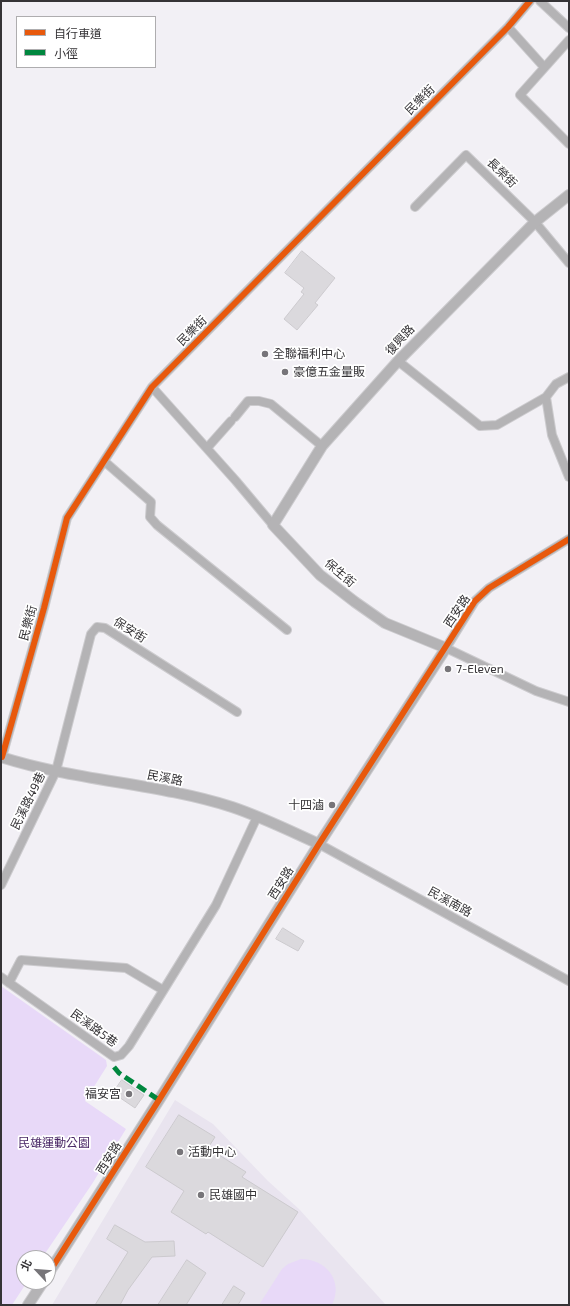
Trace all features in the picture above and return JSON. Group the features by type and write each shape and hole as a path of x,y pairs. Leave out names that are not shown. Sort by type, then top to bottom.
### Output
{"street":[{"name":"民樂街","path":"1,757 44,608 67,518 152,387 508,27 530,1"},
{"path":"540,1 569,28"},
{"path":"508,27 544,67"},
{"path":"569,40 520,95 569,144"},
{"name":"長榮街","path":"415,207 466,155 535,222 569,263"},
{"name":"復興路","path":"273,525 322,446 398,361 535,222 569,195"},
{"path":"398,361 480,426 497,425 546,397 556,384 569,377"},
{"name":"保生街","path":"152,387 273,525 320,575 355,602 385,623 446,648 536,691 569,702"},
{"path":"546,397 552,435 569,477"},
{"path":"207,448 248,401 259,401 270,404 322,446"},
{"path":"104,461 151,502 150,517 157,525 286,630"},
{"name":"西安路","path":"56,1261 319,844 475,601 489,588 569,539"},
{"name":"保安街","path":"56,771 90,634 97,627 105,628 237,712"},
{"name":"民溪路","path":"1,757 56,771 188,796 232,807 319,844"},
{"name":"民溪路49巷","path":"1,885 56,771"},
{"name":"民溪路5巷","path":"1,977 114,1057 121,1055 129,1046 216,905 257,817"},
{"name":"民溪南路","path":"319,844 569,980"},
{"path":"9,983 21,960 126,968 163,990"},
{"path":"28,1305 38,1290"}],"shaded area":[{"name":"民雄國中","path":"175,1100 213,1124 268,1181 299,1209 386,1305 52,1305"}],"green space":[{"name":"民雄運動公園","path":"1,986 106,1060 107,1066 85,1101 126,1129 92,1184 47,1250 16,1250 16,1290 22,1290 12,1305 1,1305"},
{"path":"301,1259 318,1263 325,1267 330,1273 336,1288 332,1305 259,1305 282,1269 288,1264"}],"building":[{"path":"302,251 335,278 315,303 318,305 297,330 284,319 304,294 301,292 304,288 285,273"},
{"path":"283,928 304,941 298,951 276,939"},
{"name":"福安宮","path":"122,1080 144,1095 135,1108 113,1093"},
{"path":"179,1115 215,1137 208,1148 246,1172 242,1177 298,1212 263,1267 208,1232 206,1234 171,1212 184,1191 146,1167"},
{"path":"115,1225 145,1242 174,1241 175,1256 152,1257 128,1290 120,1305 95,1305 128,1252 107,1239"},
{"path":"187,1260 206,1273 186,1305 158,1305"},
{"path":"234,1286 245,1293 238,1305 222,1305"}],"marked path":[{"path":"114,1067 119,1073 159,1100"}],"cycle path":[{"path":"2,757 44,608 67,518 152,387 508,27 530,1"},
{"path":"56,1261 319,844 475,601 489,588 569,539"}],"place":[{"name":"全聯福利中心","path":"265,354"},
{"name":"豪億五金量販","path":"285,372"},
{"name":"7-Eleven","path":"448,669"},
{"name":"十四滷","path":"332,805"},
{"name":"福安宮","path":"129,1094"},
{"name":"活動中心","path":"180,1152"},
{"name":"民雄國中","path":"201,1195"}]}
